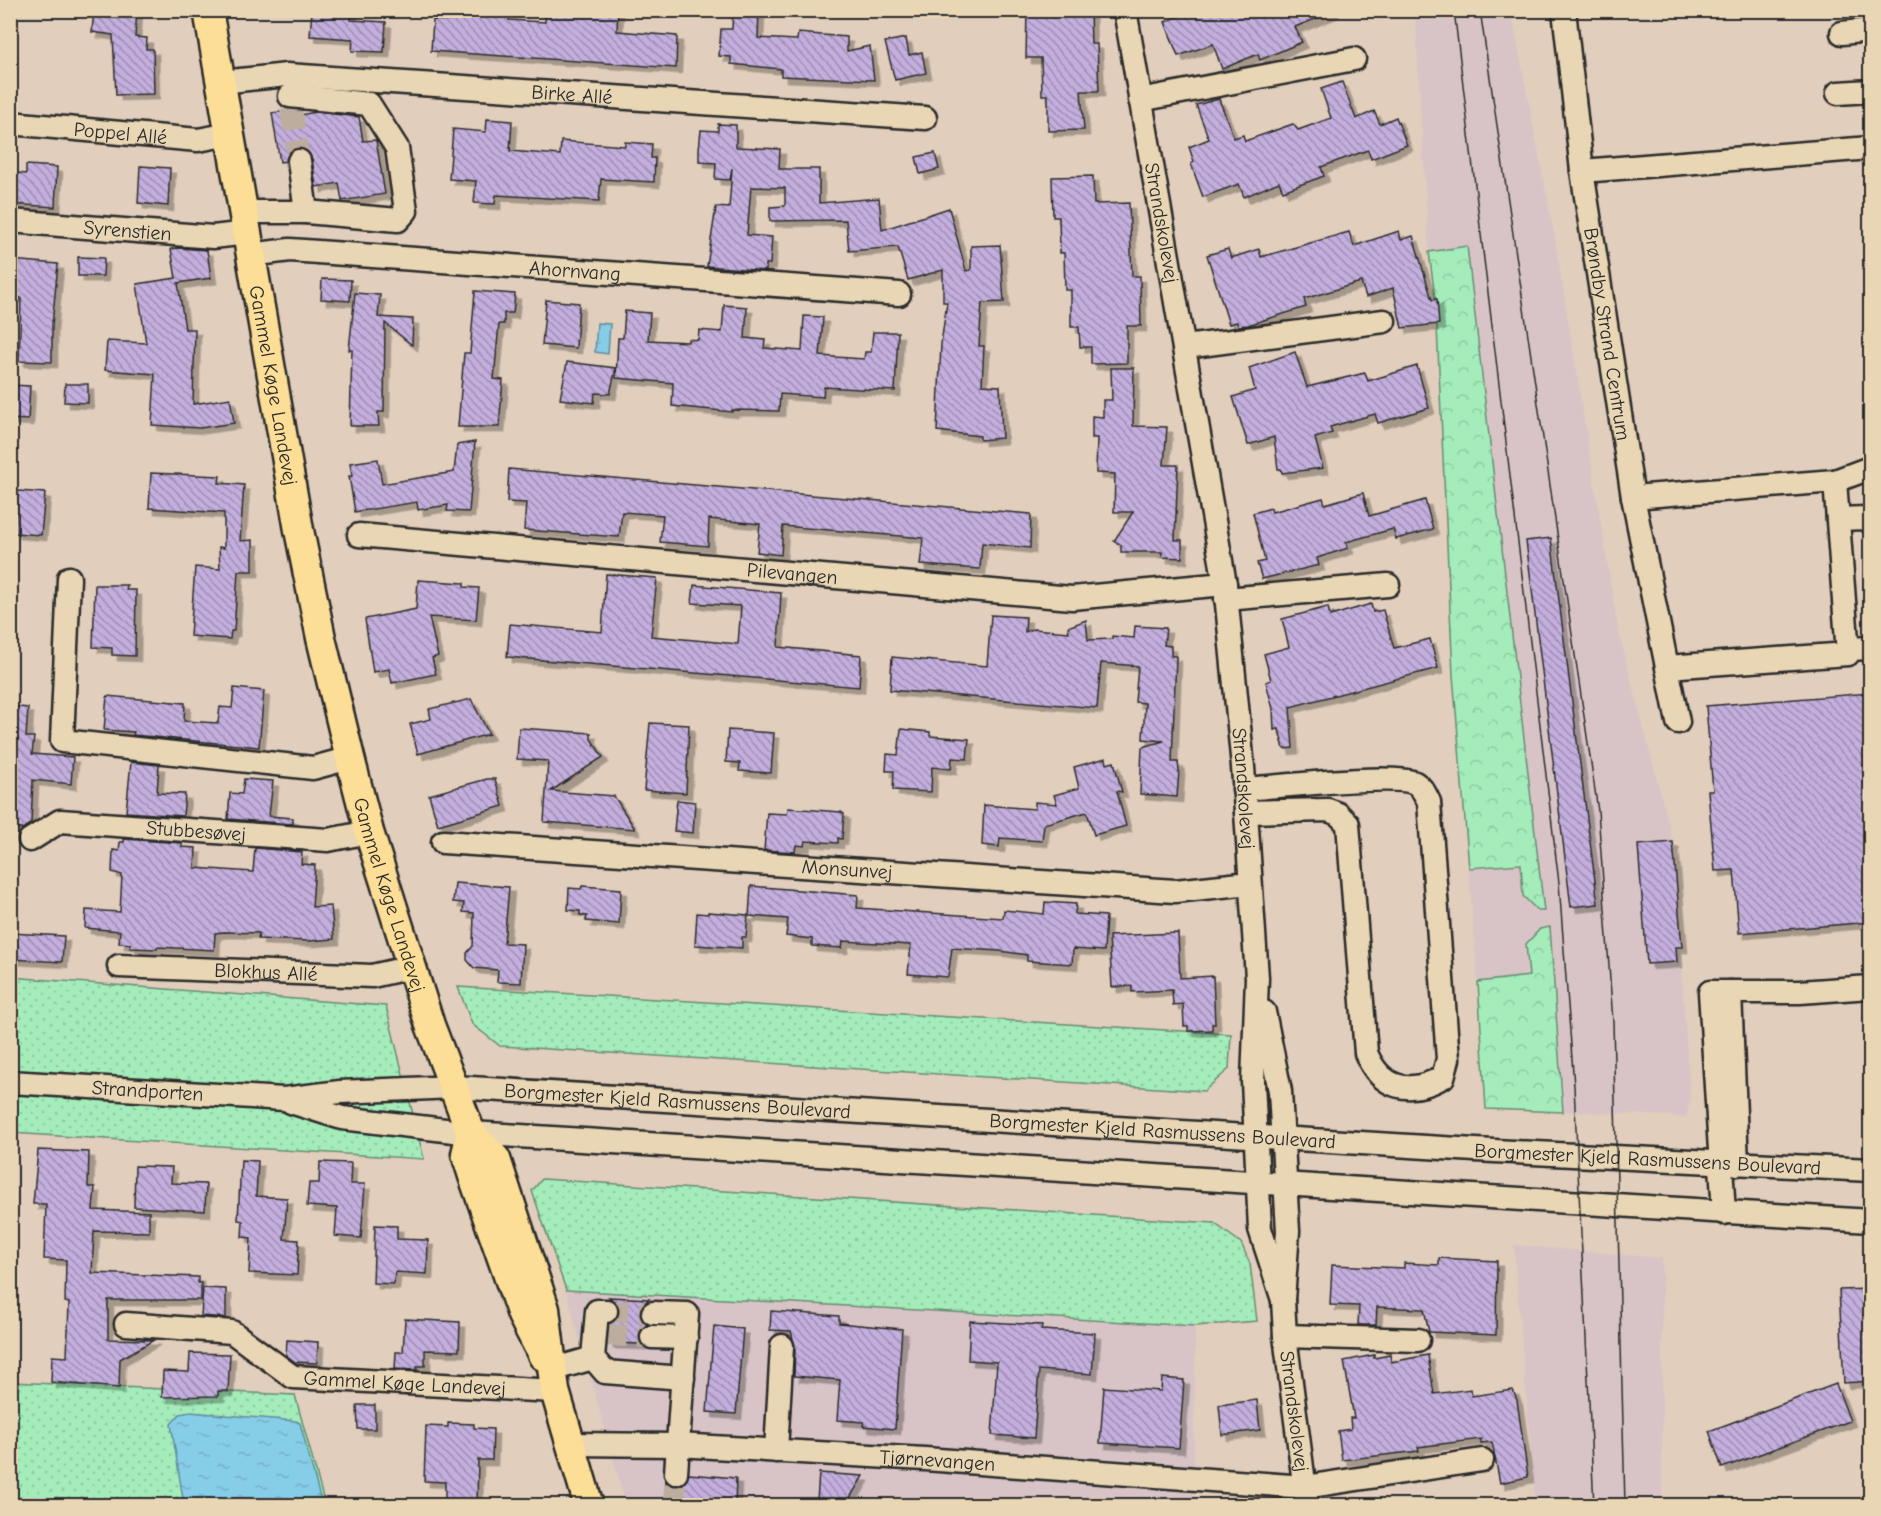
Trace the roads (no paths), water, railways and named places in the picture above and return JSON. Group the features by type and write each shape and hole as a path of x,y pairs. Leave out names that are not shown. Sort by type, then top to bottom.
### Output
{"main road":[{"name":"Gammel Køge Landevej","path":"208,10 301,541 321,638 350,758 369,832 412,967 471,1133 466,1154 473,1176 522,1316 553,1380 569,1444 589,1506"},
{"name":"Gammel Køge Landevej","path":"569,1444 580,1506"}],"street":[{"name":"Strandskolevej","path":"1125,10 1226,592 1246,812 1257,978 1253,1081 1260,1229 1283,1300"},
{"name":"Brøndby Strand Centrum","path":"1564,10 1582,171 1633,497 1678,722"},
{"path":"1842,33 1870,30"},
{"path":"1140,100 1354,59"},
{"name":"Birke Allé","path":"221,82 289,93 925,118"},
{"path":"1838,93 1870,91"},
{"path":"247,233 306,212 398,220 406,210 398,148 369,104 289,93"},
{"name":"Poppel Allé","path":"10,123 198,140 230,134"},
{"path":"1582,171 1870,148"},
{"path":"299,161 306,212"},
{"name":"Syrenstien","path":"10,221 213,237 247,233"},
{"name":"Ahornvang","path":"247,233 290,250 899,294"},
{"path":"1185,347 1384,321"},
{"path":"1633,497 1835,481 1870,468"},
{"path":"1667,667 1848,654 1835,481"},
{"path":"1838,519 1866,518 1870,522"},
{"name":"Pilevangen","path":"359,535 1072,598 1226,592"},
{"path":"69,578 62,741 313,768 350,758"},
{"path":"1226,592 1388,585"},
{"path":"1848,650 1870,648"},
{"path":"1244,789 1360,781 1386,780 1415,783 1423,790 1429,802 1448,1059 1443,1077 1427,1086 1402,1086 1384,1082 1372,1068 1366,1053 1348,824 1349,805 1360,781"},
{"path":"1246,812 1328,810 1338,814 1348,824"},
{"name":"Stubbesøvej","path":"30,840 60,821 328,840 369,832"},
{"name":"Monsunvej","path":"443,842 1175,891 1250,883"},
{"name":"Blokhus Allé","path":"119,966 372,976 412,967"},
{"name":"Strandskolevej","path":"1257,978 1280,1091 1288,1231 1283,1300 1285,1336 1306,1496 1482,1460"},
{"path":"1724,1214 1729,1164 1710,992 1800,992 1870,987"},
{"name":"Strandporten","path":"10,1082 284,1099 340,1092 454,1087"},
{"name":"Borgmester Kjeld Rasmussens Boulevard","path":"454,1087 1729,1164 1870,1170"},
{"name":"Strandporten","path":"284,1099 342,1118 471,1133"},
{"path":"471,1133 1724,1214 1870,1221"},
{"path":"553,1380 593,1358 600,1335 597,1311 606,1311"},
{"path":"653,1313 687,1314 676,1473"},
{"name":"Gammel Køge Landevej","path":"126,1324 232,1332 293,1377 553,1380"},
{"name":"Strandskolevej","path":"1285,1336 1418,1340"},
{"path":"652,1337 686,1338"},
{"path":"776,1451 782,1346"},
{"path":"593,1358 605,1372 683,1378"},
{"name":"Tjørnevangen","path":"569,1444 677,1445 925,1459 1306,1496"}],"water":[{"path":"597,323 610,324 608,354 595,352"},
{"path":"190,1412 300,1423 322,1505 184,1505 171,1424 180,1414"}],"tunnel":[{"path":"291,108 299,161"},
{"path":"606,1311 653,1313"},
{"path":"605,1335 652,1337"},
{"path":"674,1506 676,1473"}],"tram line":[{"path":"1454,10 1559,883 1574,1086 1594,1506"},
{"path":"1480,10 1598,811 1613,1022 1625,1506"}]}
